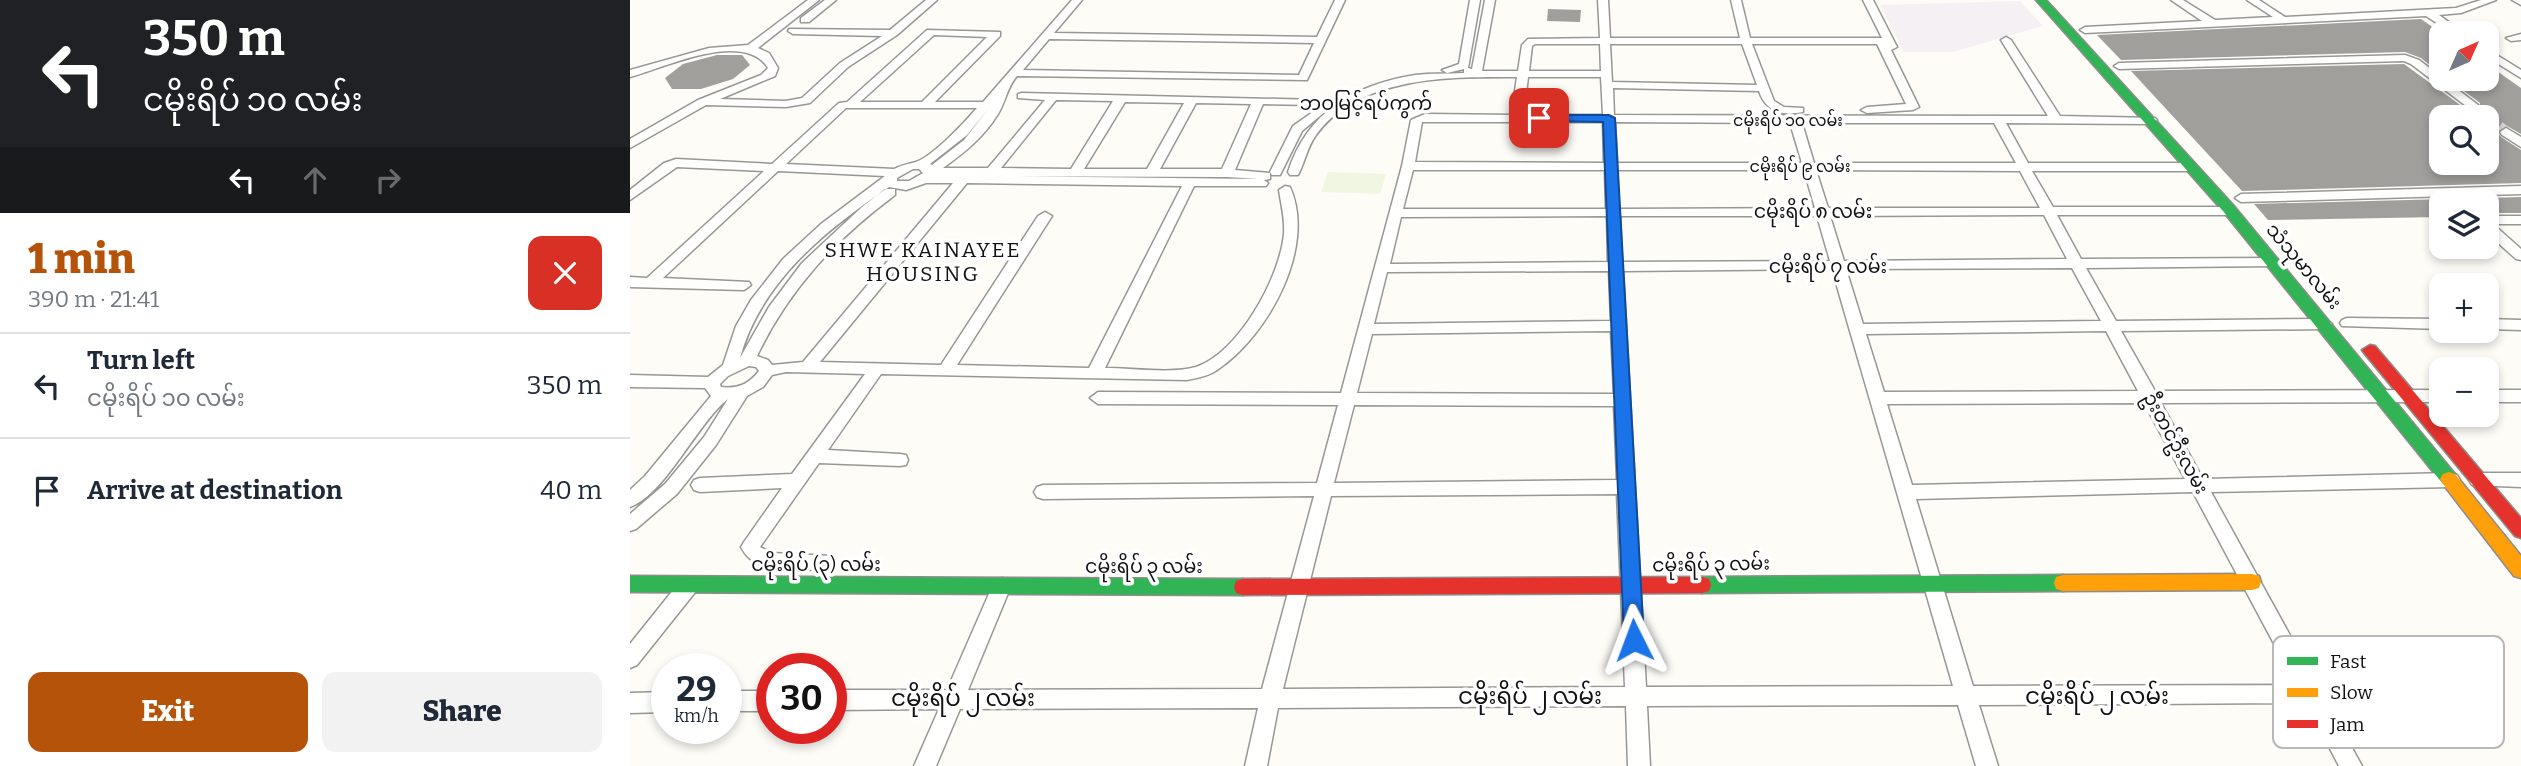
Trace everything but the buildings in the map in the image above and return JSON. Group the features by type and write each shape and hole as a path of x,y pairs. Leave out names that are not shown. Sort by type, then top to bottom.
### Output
{"main road":[{"name":"သံသုမာလမ်း","path":"2042,0 2192,167 2241,208"},
{"name":"သံသုမာလမ်း","path":"2060,0 2241,208 2274,262 2521,570"},
{"name":"သံသုမာလမ်း","path":"2343,318 2521,531"},
{"name":"ငမိုးရိပ် ၃ လမ်း","path":"1002,586 2252,582"},
{"name":"ငမိုးရိပ် (၃) လမ်း","path":"630,584 1002,586"}],"street":[{"path":"751,48 814,0"},
{"path":"831,0 793,31 893,33"},
{"path":"702,102 806,102 844,65 893,33 932,0"},
{"path":"630,196 671,164 777,168 912,184 963,132 1077,0"},
{"path":"1015,73 1298,78 1306,73 1340,0"},
{"path":"1462,68 1475,0"},
{"path":"1476,74 1490,0"},
{"path":"1603,0 1639,766"},
{"path":"1735,0 1746,41 1769,103 1782,110 1912,108 1868,0"},
{"path":"2176,0 2212,23"},
{"path":"2252,0 2281,18"},
{"path":"2085,30 2457,11 2491,0"},
{"path":"2429,13 2441,21"},
{"path":"651,282 931,32 996,34 925,105"},
{"path":"1047,36 1321,40"},
{"path":"2006,40 2057,121"},
{"path":"1518,112 1528,42 1885,41"},
{"path":"1885,41 1931,121"},
{"path":"630,144 702,102 771,74 773,68 769,55 751,48 703,52 634,71"},
{"path":"2119,66 2404,58 2415,62 2471,105"},
{"path":"2499,59 2518,71"},
{"path":"1294,172 1299,180 1294,186 1272,191 1268,177 1297,130 1337,99 1391,76 1416,71 1462,68 1476,74"},
{"path":"1294,172 1305,141 1320,123 1337,109 1382,88 1412,79 1522,74 1763,88"},
{"path":"925,172 979,133 998,108 1004,85"},
{"path":"1022,96 1315,102"},
{"path":"993,170 1053,97"},
{"path":"1076,171 1121,98"},
{"path":"1152,172 1192,99"},
{"path":"1227,173 1259,100"},
{"path":"847,105 985,105"},
{"name":"ငမိုးရိပ် ၁၀ လမ်း","path":"1408,166 1416,121 1425,118 2151,120"},
{"path":"1795,120 1987,766"},
{"name":"ဦးတင်ဦးလမ်း","path":"1999,121 2281,636"},
{"path":"2506,132 2521,143"},
{"path":"1256,766 1298,587 1408,166"},
{"name":"ငမိုးရိပ် ၉ လမ်း","path":"1408,166 2192,167"},
{"path":"925,172 993,170 1227,173 1268,177"},
{"path":"925,172 962,181 1189,184 1294,172"},
{"path":"747,361 758,336 793,282 819,250 894,180"},
{"path":"630,500 651,481 717,389 730,367 742,328 766,286 835,216 894,180"},
{"path":"807,367 962,181"},
{"path":"1095,372 1189,184"},
{"path":"630,524 671,489 709,442 741,392 758,382 767,371 807,367 1187,375 1210,368 1232,350 1266,308 1284,268 1291,233 1285,190"},
{"name":"ငမိုးရိပ် ၈ လမ်း","path":"1396,213 2241,208 2521,190"},
{"path":"946,370 1045,216"},
{"path":"2499,220 2521,220"},
{"path":"2499,237 2521,256"},
{"name":"ငမိုးရိပ် ၇ လမ်း","path":"1381,268 2274,262"},
{"path":"630,282 744,285"},
{"path":"2343,318 2429,323"},
{"path":"1856,329 2325,324"},
{"path":"2499,324 2521,325"},
{"path":"1365,329 1619,326"},
{"path":"730,367 747,361 762,363 767,371"},
{"path":"825,561 762,561 753,555 750,547 794,481 877,369"},
{"path":"630,381 741,392"},
{"path":"1877,398 2429,396"},
{"path":"2499,396 2521,396"},
{"path":"1098,398 1622,400"},
{"path":"813,456 900,460"},
{"path":"1905,492 2451,480"},
{"path":"2478,480 2521,480"},
{"path":"700,485 794,481"},
{"path":"1043,492 1626,487"},
{"path":"630,659 689,585"},
{"path":"925,766 1002,586"},
{"name":"ငမိုးရိပ် ၂ လမ်း","path":"847,700 2273,694"},
{"path":"630,703 651,702"},
{"name":"ဦးတင်ဦးလမ်း","path":"2342,748 2351,766"}],"shaded area":[{"path":"2020,1 2043,26 1953,52 1904,52 1880,5"}],"green space":[{"path":"1328,172 1386,174 1380,194 1321,192"}],"tunnel":[{"path":"2499,127 2506,132"}],"traffic: fast":[{"path":"2041,0 2228,208 2449,479"},
{"path":"1702,585 2063,583"},
{"path":"630,584 1243,587"}],"traffic: slow":[{"path":"2449,479 2521,570"},
{"path":"2063,583 2252,582"}],"traffic: jam":[{"path":"2370,350 2521,531"},
{"path":"1243,587 1702,585"}],"district":[{"name":"ဘဝမြင့်ရပ်ကွက်","path":"1366,103"},
{"name":"SHWE KAINAYEE HOUSING","path":"923,262"}],"route":[{"path":"1539,118 1609,118 1634,640"}]}
